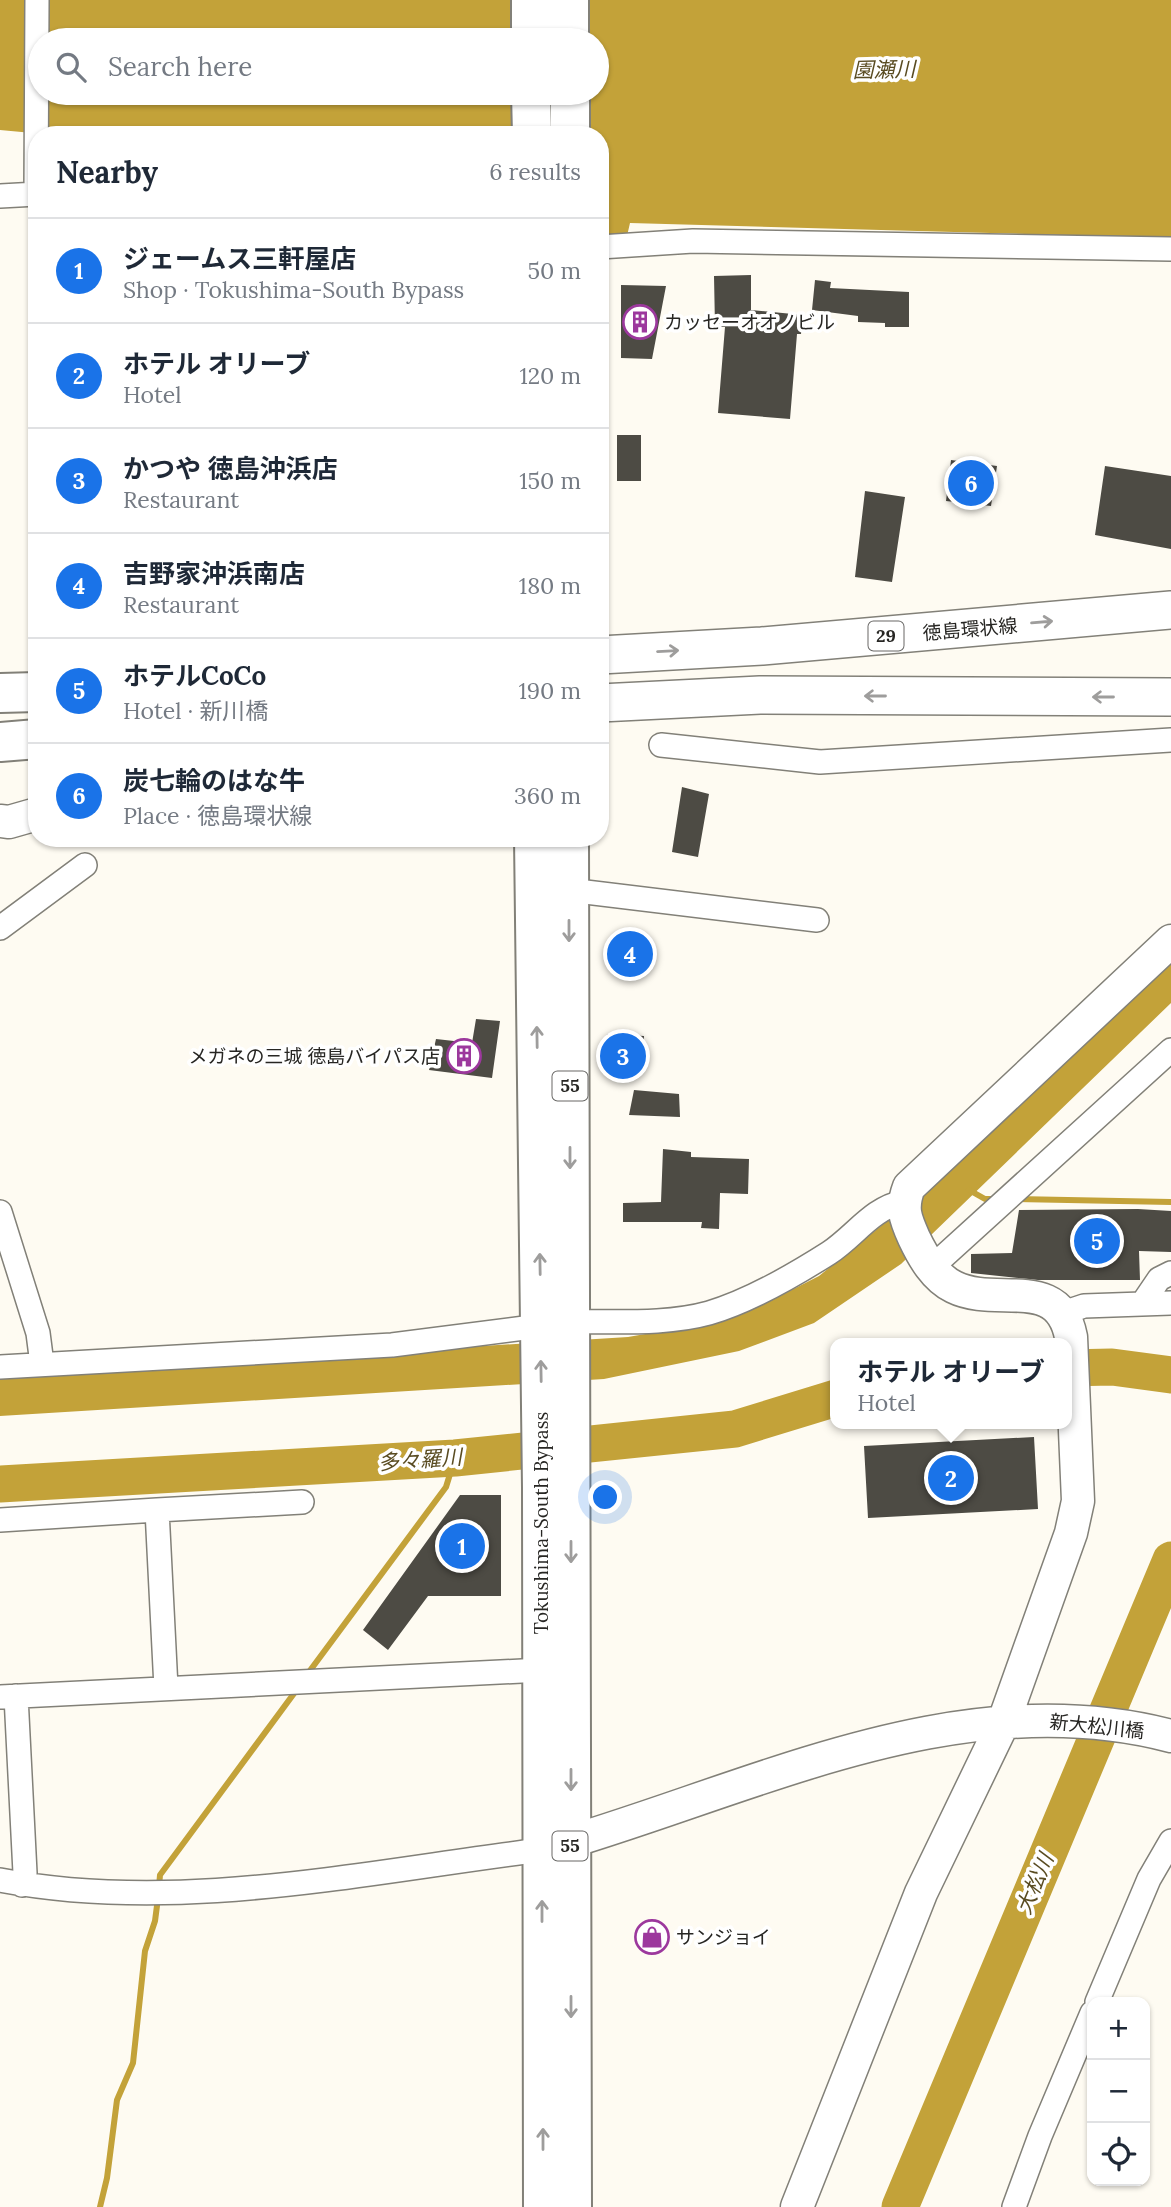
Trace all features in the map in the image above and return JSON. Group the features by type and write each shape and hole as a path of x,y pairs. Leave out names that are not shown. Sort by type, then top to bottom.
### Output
{"highway":[{"path":"531,0 531,28"},
{"path":"569,0 569,28"},
{"path":"531,105 531,126"},
{"path":"570,105 570,126"},
{"path":"0,693 28,692"},
{"path":"0,741 28,739"},
{"name":"Tokushima-South Bypass","path":"534,847 555,1329 556,1486 556,1846 543,2207"},
{"name":"Tokushima-South Bypass","path":"555,1329 569,847"},
{"name":"Tokushima-South Bypass","path":"556,1486 541,1670 556,1846 572,2207"}],"main road":[{"name":"徳島環状線","path":"609,654 762,646 1171,610"},
{"path":"609,703 760,695 1171,697"}],"street":[{"path":"37,0 37,28"},
{"path":"36,105 36,126"},
{"path":"0,196 28,194"},
{"path":"609,246 693,241 1171,248"},
{"path":"661,745 820,762 1171,740"},
{"path":"0,821 9,822 28,817"},
{"path":"0,928 85,865"},
{"path":"569,890 817,920"},
{"path":"1068,1338 1067,1325 1053,1303 1034,1296 985,1296 956,1289 927,1262 903,1208 909,1187 1171,942"},
{"path":"927,1262 1171,1050"},
{"path":"0,1367 392,1345 709,1313 772,1285 830,1252 878,1211 903,1208"},
{"path":"0,1212 38,1333 42,1364"},
{"path":"1142,1304 1159,1279 1171,1273"},
{"path":"1067,1325 1084,1306 1171,1303"},
{"path":"797,2207 921,1893 1013,1720 1071,1533 1078,1501 1072,1370"},
{"path":"0,1520 302,1502"},
{"path":"157,1510 166,1688"},
{"path":"11,1882 25,1873 8,1696 541,1670"},
{"name":"新大松川橋","path":"556,1846 838,1753 1013,1720 1084,1721 1171,1736"},
{"path":"1099,1997 1149,1879 1171,1841"},
{"path":"11,1882 53,1891 171,1892 239,1888 556,1846"},
{"path":"1014,2207 1040,2136 1087,2024"}],"water":[{"name":"園瀬川","path":"0,0 1171,0 1171,238 630,223 627,236 609,235 609,126 28,126 28,133 0,130"},
{"path":"1171,962 1171,1003 901,1264 814,1323 739,1351 604,1379 0,1416 0,1376 628,1337 703,1324 772,1300 819,1276 933,1184"}],"building":[{"path":"751,275 751,310 803,315 801,334 797,334 790,419 718,413 725,327 715,327 714,276"},
{"path":"815,280 831,282 830,288 909,292 909,327 885,327 885,323 858,322 858,316 812,310"},
{"name":"カッセーオオノビル","path":"621,285 666,286 652,359 621,358"},
{"path":"617,435 641,435 641,481 617,481"},
{"path":"951,460 997,466 991,506 946,501"},
{"path":"1105,466 1171,476 1171,549 1095,535"},
{"path":"865,491 905,497 892,582 855,577"},
{"path":"682,787 709,794 698,857 672,852"},
{"path":"609,938 654,943 651,971 606,965"},
{"name":"メガネの三城 徳島バイパス店","path":"476,1019 500,1021 492,1078 429,1070 436,1039 472,1043"},
{"path":"607,1034 644,1036 642,1063 605,1061"},
{"path":"634,1090 679,1094 680,1117 629,1115"},
{"path":"663,1149 691,1152 691,1157 749,1159 748,1194 720,1193 719,1229 701,1228 702,1222 623,1222 623,1203 661,1202"},
{"path":"1019,1210 1171,1211 1171,1252 1139,1251 1140,1280 1038,1280 971,1273 971,1254 1012,1253"},
{"path":"1034,1437 1038,1509 868,1518 864,1446"},
{"path":"460,1495 501,1495 501,1596 428,1596 388,1650 363,1630"}],"waterway":[{"path":"969,1190 985,1199 998,1199"},
{"path":"1016,1199 1171,1202"},
{"name":"多々羅川","path":"1072,1368 1112,1367 1171,1375"},
{"name":"多々羅川","path":"0,1484 455,1458 735,1429 830,1400"},
{"path":"306,1676 446,1487 455,1458"},
{"name":"大松川","path":"900,2207 1171,1560"},
{"path":"159,1887 160,1875 298,1688"},
{"path":"100,2207 107,2178 117,2100 133,2063 145,1951 155,1921 158,1898"}],"place":[{"name":"カッセーオオノビル","path":"640,322"},
{"name":"炭七輪のはな牛","path":"971,483"},
{"name":"吉野家沖浜南店","path":"630,954"},
{"name":"メガネの三城 徳島バイパス店","path":"464,1056"},
{"name":"かつや 徳島沖浜店","path":"623,1056"},
{"name":"ホテルCoCo","path":"1097,1241"},
{"name":"ホテル オリーブ","path":"951,1478"},
{"name":"ジェームス三軒屋店","path":"462,1546"},
{"name":"サンジョイ","path":"652,1937"}]}
